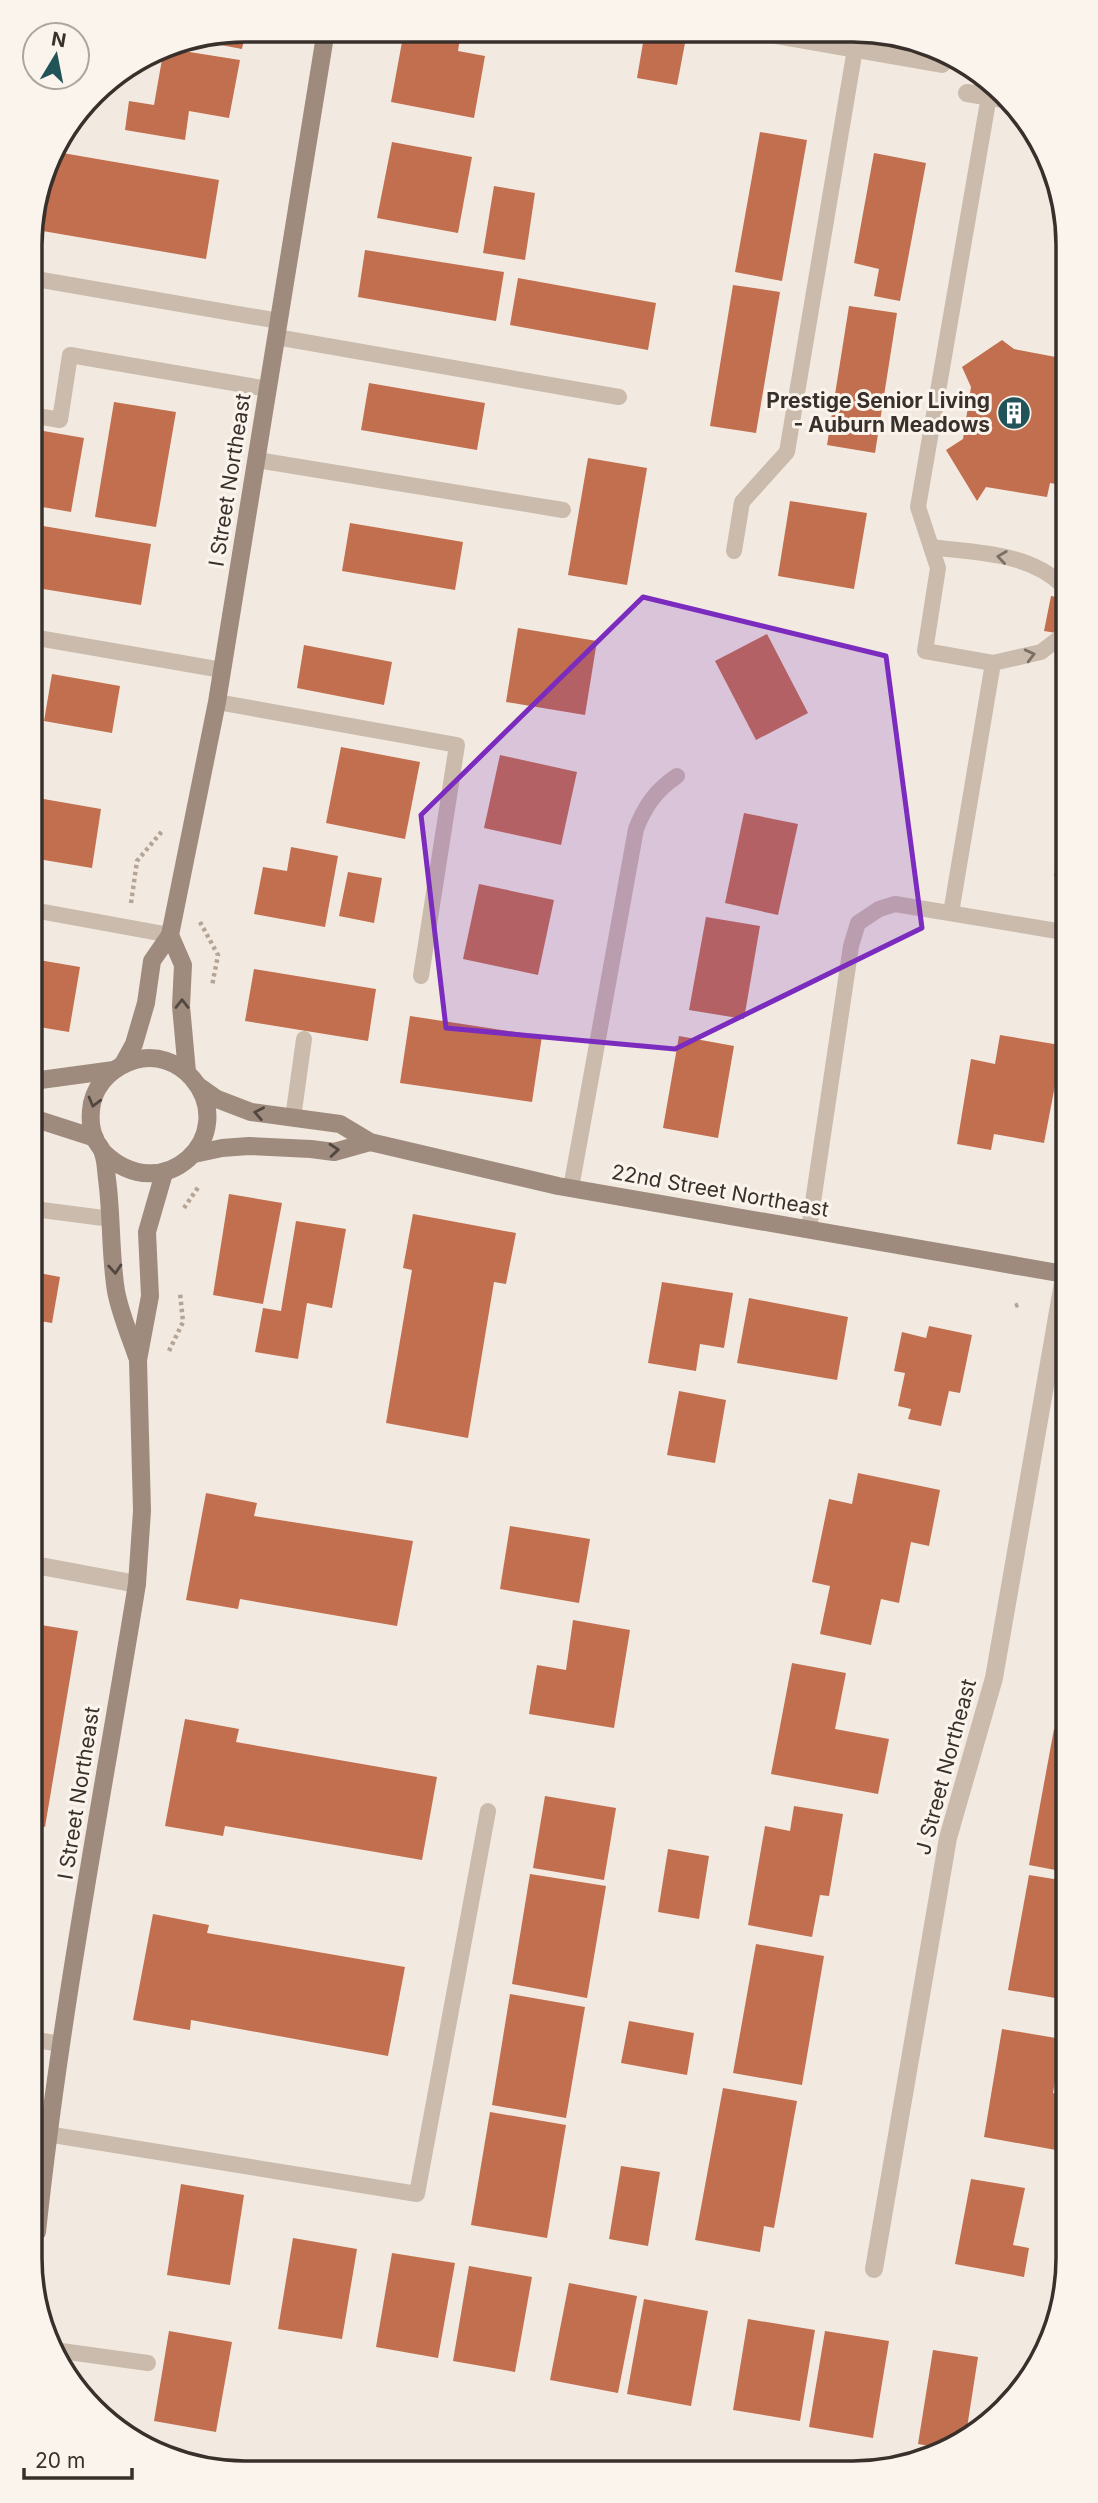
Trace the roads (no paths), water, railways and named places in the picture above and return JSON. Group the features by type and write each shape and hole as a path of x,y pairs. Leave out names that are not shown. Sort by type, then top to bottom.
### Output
{"street":[{"name":"I Street Northeast","path":"138,1360 116,1291 111,1219 99,1145 90,1119 92,1101 100,1083 118,1067 134,1044 146,1003 152,961 170,935 217,702 324,42"},
{"path":"815,42 942,64"},
{"path":"967,93 989,96"},
{"path":"170,935 183,965 181,1006 187,1072"},
{"path":"42,1080 118,1067 139,1059 156,1058 173,1063 187,1072 200,1087 206,1103 207,1122 203,1139 194,1154 180,1166 164,1173 147,1175 130,1172 115,1164 99,1145 42,1122"},
{"name":"22nd Street Northeast","path":"200,1087 217,1099 251,1112 340,1124 370,1142 571,1188 1056,1274"},
{"name":"22nd Street Northeast","path":"194,1154 249,1146 334,1152 370,1142"},
{"name":"I Street Northeast","path":"42,2182 61,2044 137,1584 142,1511 138,1360 150,1296 147,1232 164,1173"},
{"name":"J Street Northeast","path":"874,2269 948,1838 994,1678 1056,1321"},
{"path":"42,1566 137,1584"}],"lane":[{"path":"734,551 743,502 787,452 855,49"},
{"path":"989,96 918,507 938,568 925,651 993,663 1041,653 1056,641"},
{"path":"42,280 619,397"},
{"path":"42,417 60,421 70,355 268,389"},
{"path":"257,460 563,510"},
{"path":"931,547 1017,559 1044,570 1056,580"},
{"path":"42,639 222,670"},
{"path":"951,912 993,663"},
{"path":"217,702 457,745 421,976"},
{"path":"571,1188 636,829 645,807 662,786 677,776"},
{"path":"809,1230 851,946 858,923 879,909 895,904 1056,931"},
{"path":"42,912 170,935"},
{"path":"293,1118 304,1040"},
{"path":"42,1210 111,1219"},
{"path":"47,2133 417,2194 488,1811"},
{"path":"42,2041 61,2044"},
{"path":"65,2351 148,2363"}],"place":[{"name":"Prestige Senior Living - Auburn Meadows","path":"1014,413"}]}
